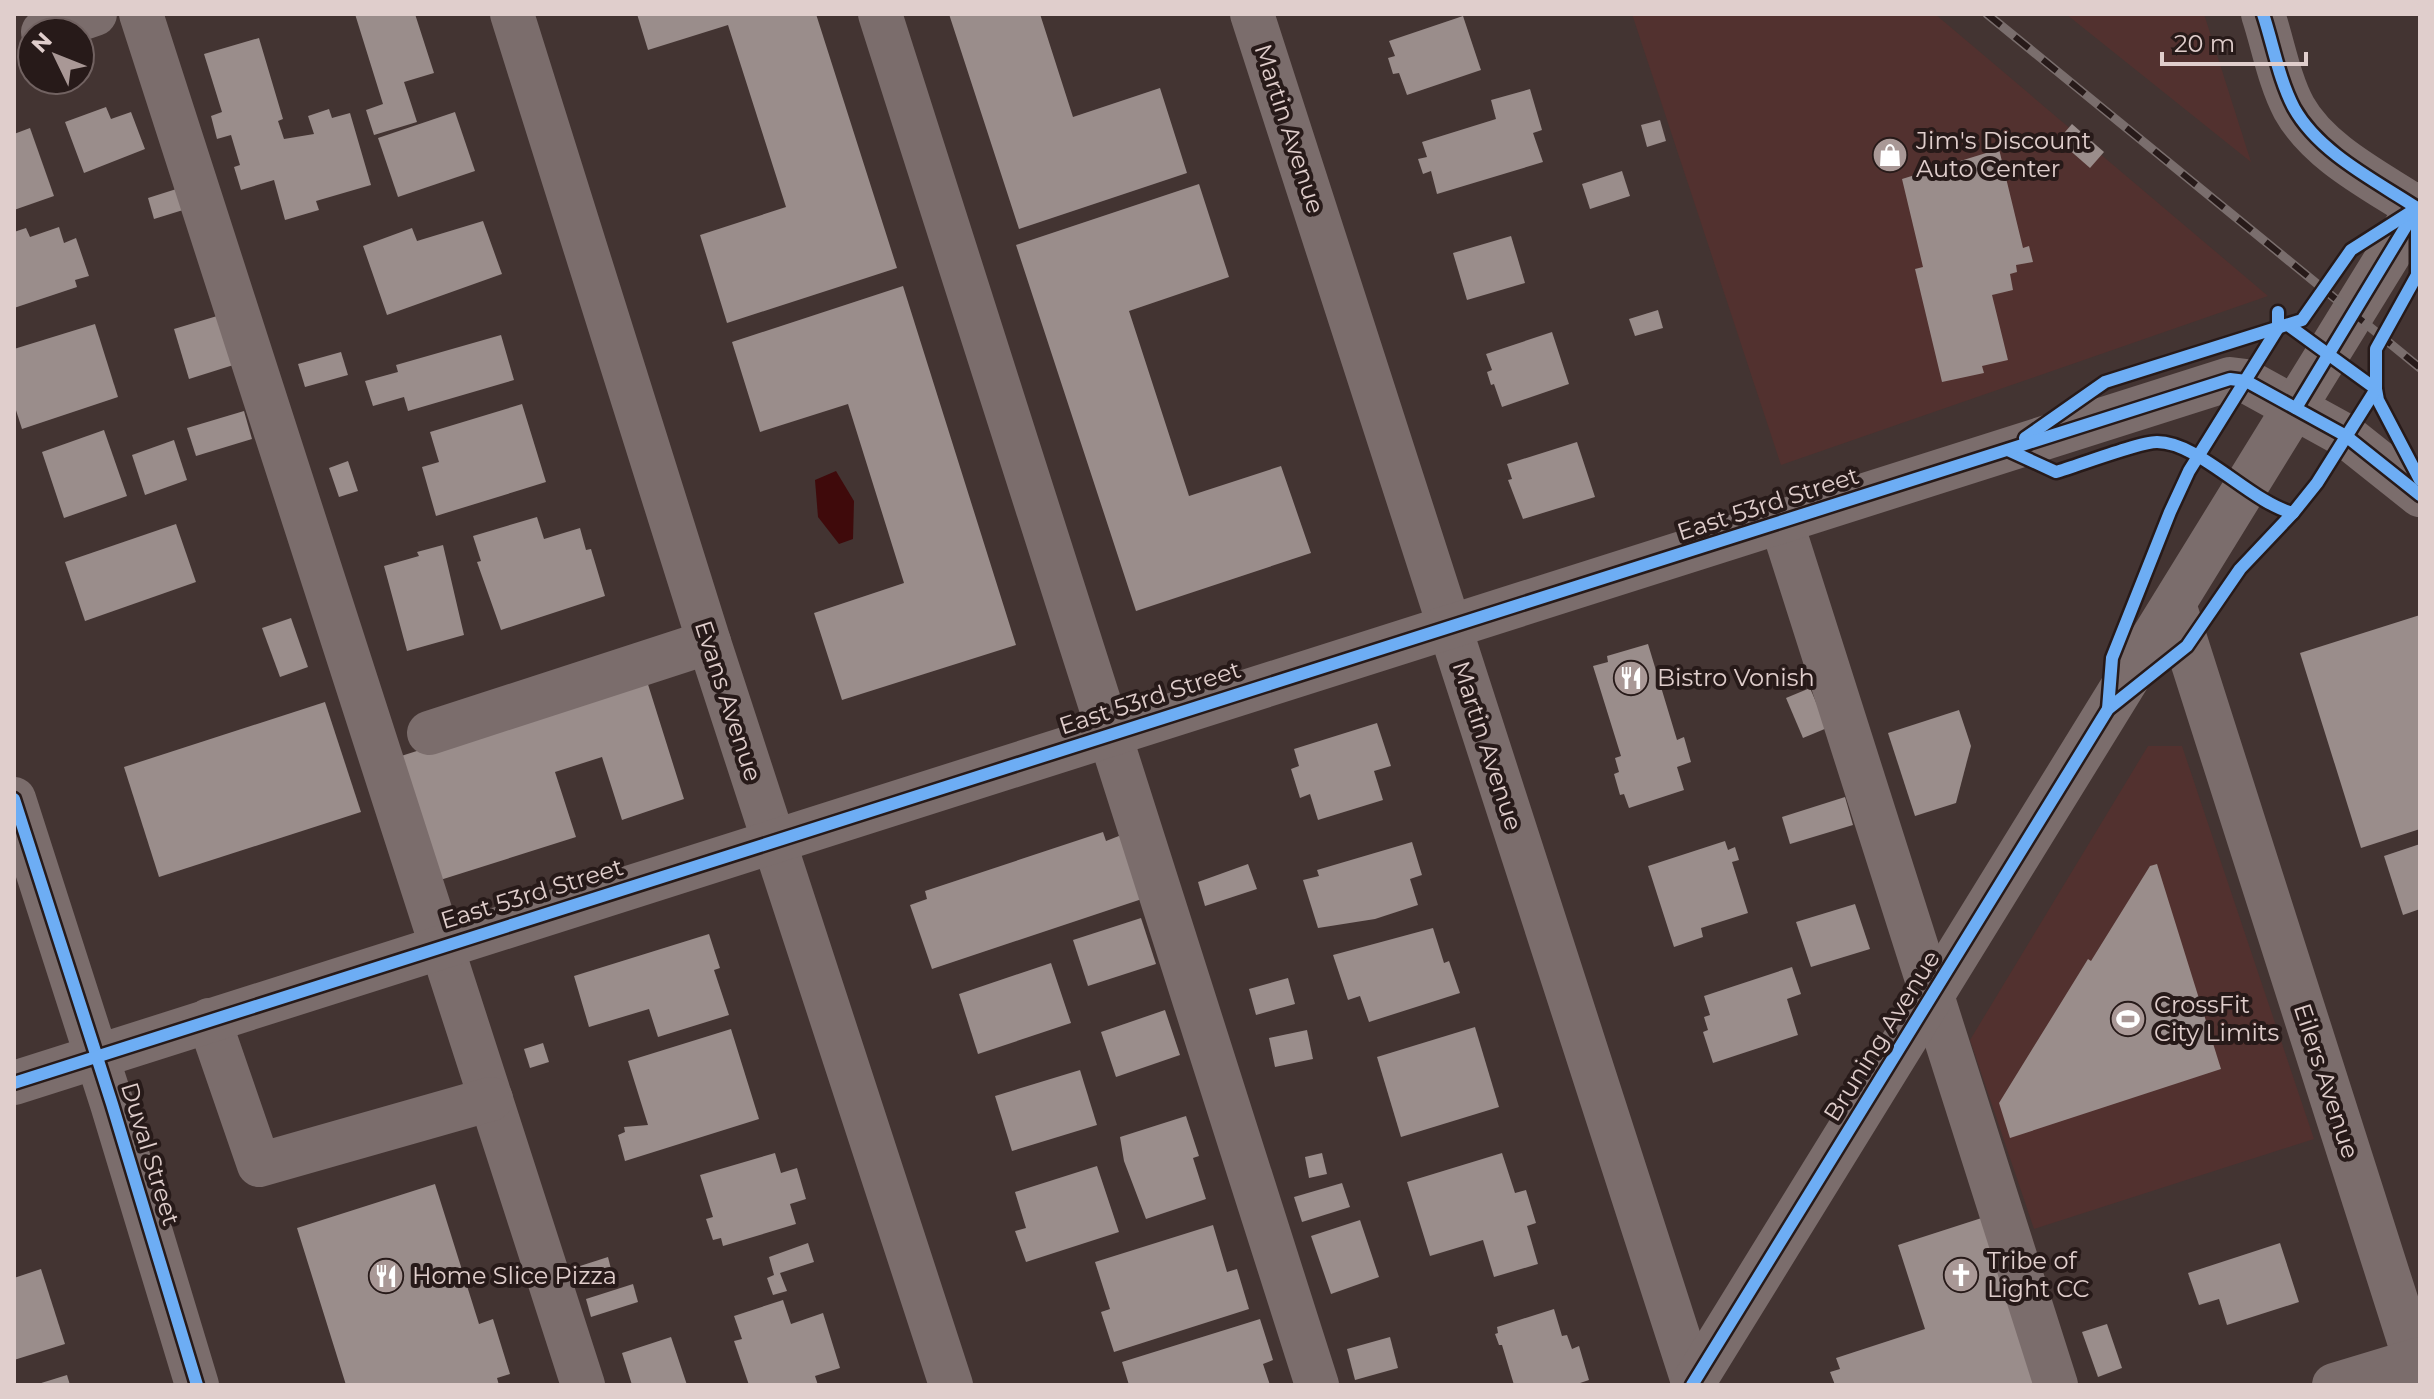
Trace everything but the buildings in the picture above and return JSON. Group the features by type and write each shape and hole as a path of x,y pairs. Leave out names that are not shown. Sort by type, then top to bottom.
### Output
{"street":[{"path":"141,14 583,1385"},
{"name":"Evans Avenue","path":"512,14 709,642 951,1385"},
{"path":"880,14 1317,1385"},
{"name":"Martin Avenue","path":"1252,14 1693,1384"},
{"path":"2263,14 2293,106 2310,130 2355,168 2419,206"},
{"name":"Bruning Avenue","path":"1693,1384 2419,206"},
{"name":"East 53rd Street","path":"14,1083 1448,626 1782,524 2230,379 2246,381 2346,436 2420,495"},
{"path":"1782,524 2056,1385"},
{"name":"Eilers Avenue","path":"2174,604 2418,1365"},
{"path":"429,733 709,642"},
{"name":"Duval Street","path":"14,799 97,1056 197,1385"},
{"path":"209,1020 259,1165 491,1099"},
{"path":"2334,1385 2418,1365"}],"shaded area":[{"name":"Jim's Discount Auto Center","path":"1632,14 1935,14 2268,296 1781,465"},
{"path":"2066,14 2204,14 2251,162"},
{"path":"836,471 854,501 853,539 839,544 818,517 815,480"},
{"path":"2148,746 2182,746 2314,1139 2034,1229 1970,1040"}],"railway":[{"path":"1987,14 2420,368"}],"cycle path":[{"path":"2263,14 2284,86 2305,124 2350,165 2417,208"},
{"path":"2025,438 2105,382 2302,320 2351,250 2417,208"},
{"path":"2008,450 2056,472 2148,443 2173,445 2207,462 2277,507 2293,513 2317,483 2376,389 2376,349 2417,275 2417,208"},
{"path":"2296,408 2414,213"},
{"path":"2108,709 2112,658 2170,512 2189,471 2278,328 2278,312"},
{"path":"2288,325 2376,389 2378,400 2420,480"},
{"path":"14,1083 2230,379 2246,381 2346,436 2420,495"},
{"path":"1692,1385 2108,709 2187,646 2240,569 2293,513"},
{"path":"14,799 112,1104 197,1385"}],"place":[{"name":"Jim's Discount Auto Center","path":"1890,155"},
{"name":"Bistro Vonish","path":"1631,678"},
{"name":"CrossFit City Limits","path":"2128,1019"},
{"name":"Tribe of Light CC","path":"1961,1275"},
{"name":"Home Slice Pizza","path":"386,1276"}]}
